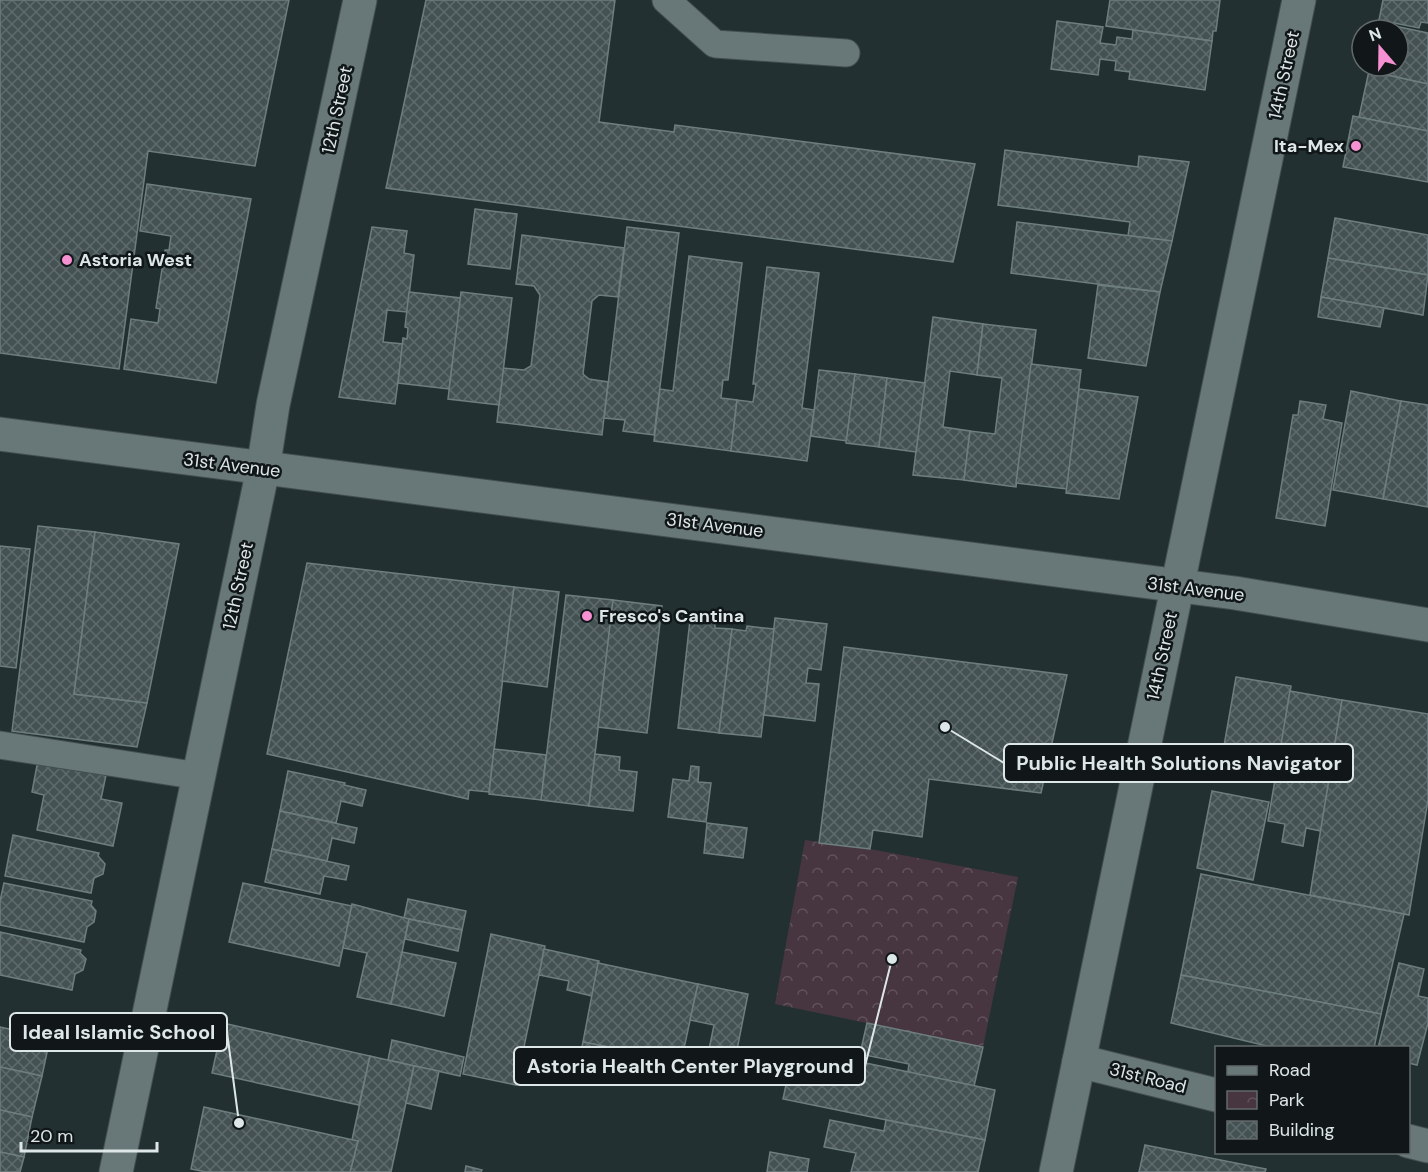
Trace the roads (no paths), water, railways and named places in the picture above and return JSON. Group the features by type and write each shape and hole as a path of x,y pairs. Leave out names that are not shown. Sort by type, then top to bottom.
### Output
{"street":[{"name":"12th Street","path":"116,1172 263,469 273,405 360,0"},
{"name":"14th Street","path":"1056,1172 1299,0"},
{"name":"31st Avenue","path":"0,434 1235,593 1428,625"},
{"name":"31st Road","path":"1079,1061 1215,1095"},
{"path":"1410,1142 1428,1146"}],"lane":[{"path":"666,0 715,44 846,53"},
{"path":"0,745 199,776"}],"place":[{"name":"Ita-Mex","path":"1356,146"},
{"name":"Astoria West","path":"67,260"},
{"name":"Fresco's Cantina","path":"587,616"},
{"name":"Public Health Solutions Navigator","path":"945,727"},
{"name":"Astoria Health Center Playground","path":"892,959"},
{"name":"Ideal Islamic School","path":"239,1123"}]}
